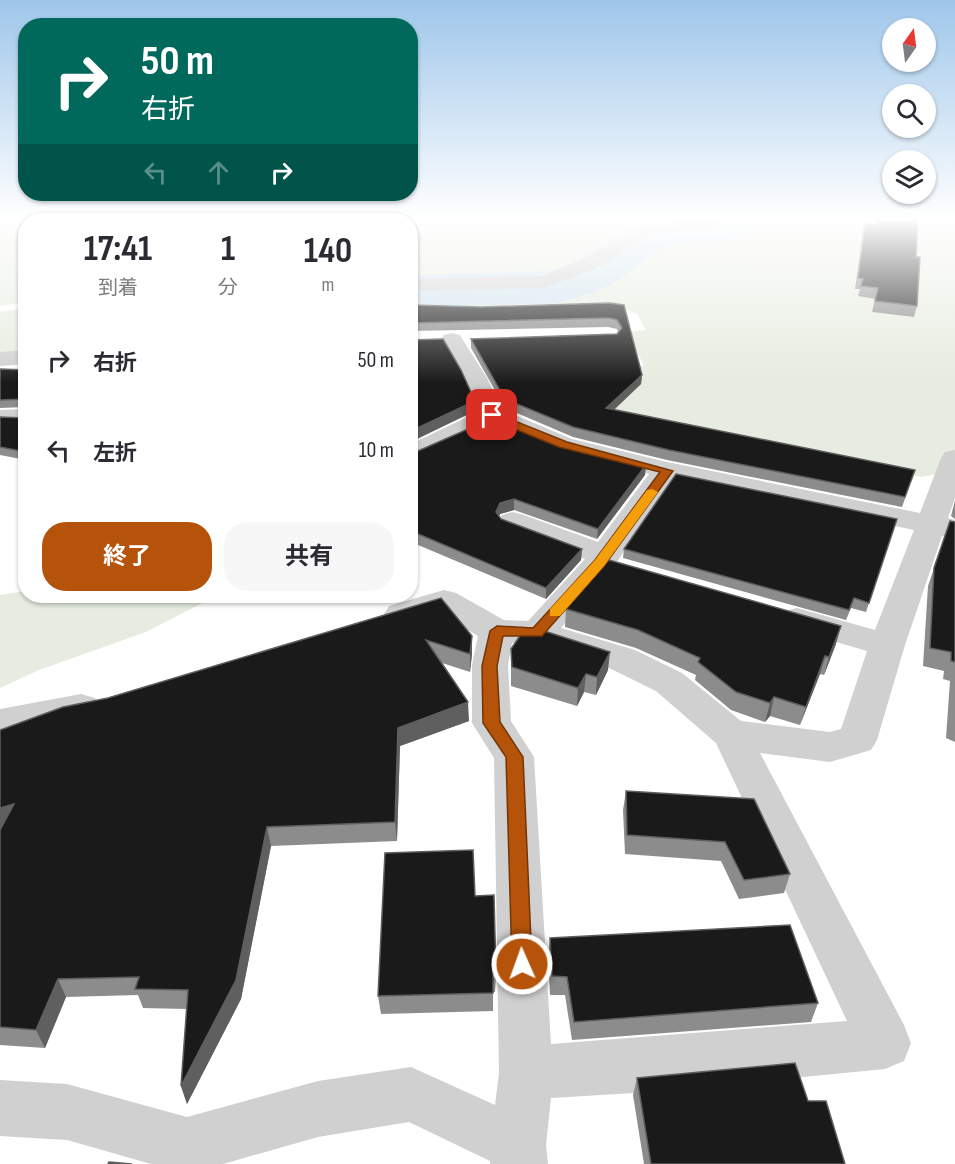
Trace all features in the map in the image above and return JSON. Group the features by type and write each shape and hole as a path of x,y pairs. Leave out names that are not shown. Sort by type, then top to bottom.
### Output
{"street":[{"path":"418,285 545,282 564,274"},
{"path":"453,340 475,378 492,415 563,444 667,471 942,527"},
{"path":"0,359 18,358"},
{"path":"418,451 492,415"},
{"path":"731,734 830,747 856,740 887,645 942,527 955,458"},
{"path":"0,1108 67,1112 187,1146 318,1109 411,1094 519,1154 526,1073 514,757 492,723 490,666 517,632 602,560 667,471"},
{"path":"513,521 634,573"},
{"path":"364,625 444,601 517,632 622,659 669,682 731,734 885,1043 526,1073"},
{"path":"772,612 887,645"},
{"path":"0,723 113,700"}],"shaded area":[{"path":"0,274 18,274 18,303 0,306"},
{"path":"418,274 550,274 538,279 418,282"},
{"path":"599,274 955,274 955,471 921,477 626,418 580,401 596,382 644,365 625,332 646,330 637,314 626,309 418,307 418,294 467,290 561,290"},
{"path":"18,309 18,352 0,355 0,312"},
{"path":"18,592 18,603 202,603 146,632 39,670 0,688 0,595"}],"building":[{"path":"858,274 919,274 917,306 875,301 878,288 861,286 863,279 858,278"},
{"path":"609,303 624,305 642,375 606,408 915,470 905,497 669,450 573,427 505,399 471,339 617,334 622,328 617,320 609,318 418,323 418,305 482,307"},
{"path":"443,339 475,401 418,428 418,340"},
{"path":"0,369 18,370 18,399 0,400"},
{"path":"0,417 18,418 18,450 0,447"},
{"path":"493,418 553,443 646,465 598,529 514,499 500,503 496,512 501,519 582,549 546,588 418,534 418,451"},
{"path":"676,474 897,519 869,603 854,598 849,610 624,549"},
{"path":"950,521 955,522 955,662 951,661 951,652 930,648 934,568"},
{"path":"609,560 841,626 829,657 825,656 806,707 774,697 770,703 736,692 698,662 700,658 638,630 566,609"},
{"path":"441,598 472,636 470,654 426,640 468,702 398,728 395,822 267,827 236,980 181,1086 188,990 135,989 139,977 58,979 36,1030 0,1027 0,830 14,804 0,808 0,730 63,707 108,698"},
{"path":"525,628 535,628 610,652 597,677 586,674 578,688 512,667 511,649"},
{"path":"626,791 754,799 790,874 744,880 725,842 627,835"},
{"path":"473,850 475,896 494,895 496,974 493,974 493,993 378,996 385,853"},
{"path":"790,925 818,1003 574,1022 567,977 552,976 550,938"},
{"path":"795,1063 808,1101 826,1101 845,1164 651,1164 637,1078"},
{"path":"109,1162 132,1164 108,1164"}],"waterway":[{"path":"418,291 558,287 589,274"}],"slow traffic":[{"path":"555,613 599,563 652,492"}],"route":[{"path":"492,415 563,444 667,471 599,563 537,633 497,631 490,666 492,723 514,757 522,964"}]}
